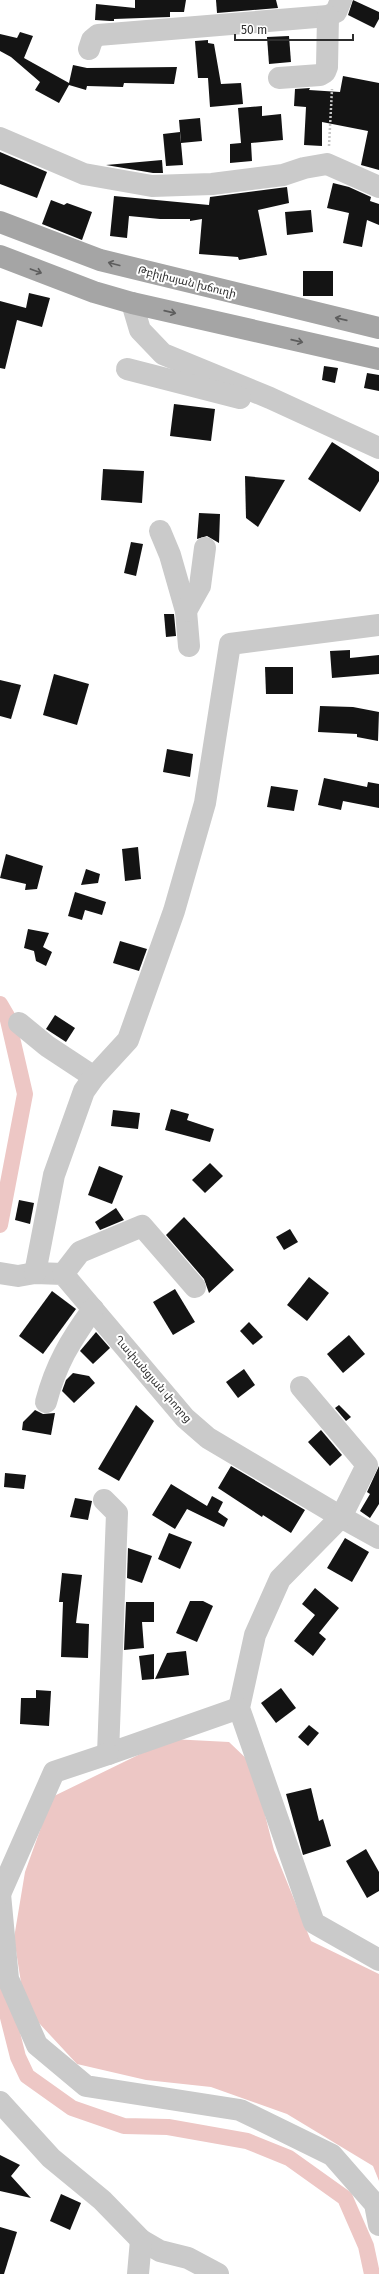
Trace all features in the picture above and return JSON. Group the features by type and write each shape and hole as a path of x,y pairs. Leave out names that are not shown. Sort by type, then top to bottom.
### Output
{"main road":[{"name":"Թբիլիսյան խճուղի","path":"0,222 100,260 379,328"},
{"path":"0,256 94,292 132,303 379,359"}],"street":[{"path":"89,49 92,40 98,35 334,8 327,67 324,72 320,75 279,78"},
{"path":"0,138 84,174 152,186 212,184 283,176 304,168 327,164 379,186"},
{"path":"132,303 140,330 163,354 260,394 379,448"},
{"path":"127,369 243,398 260,394"},
{"path":"160,531 170,555 186,611 189,646"},
{"path":"186,611 200,586 205,548"},
{"path":"195,1287 142,1226 80,1252 63,1274 18,1274 84,1091 94,1077 128,1040 174,911 205,803 230,644 379,625"},
{"path":"19,1024 47,1046 94,1077"},
{"name":"Ղափանցյան փողոց","path":"63,1274 190,1423 208,1438 340,1517 379,1538"},
{"path":"46,1402 52,1379 67,1346 93,1309"},
{"path":"301,1387 367,1465 340,1517 280,1579 255,1635 239,1708 314,1923 379,1960"},
{"path":"104,1500 117,1513 108,1754"},
{"path":"239,1708 54,1772 0,1894 8,1980 37,2045 86,2086 240,2110 332,2155 375,2204 379,2225"},
{"path":"0,2102 52,2158 102,2200 141,2240 160,2251 188,2258 218,2274"},
{"path":"138,2274 141,2240"}],"path":[{"path":"330,128 332,80"}],"shaded area":[{"path":"171,1739 229,1742 252,1764 274,1850 311,1941 379,1974 379,2181 373,2166 287,2114 211,2087 146,2080 77,2064 25,2008 14,1938 25,1872 52,1797"}],"building":[{"path":"135,0 186,0 184,12 170,12 170,17 114,19 114,21 95,20 96,4 135,8"},
{"path":"216,0 276,0 278,8 217,13"},
{"path":"353,0 379,12 379,19 374,28 348,15"},
{"path":"20,32 33,36 24,58 69,83 73,65 87,68 177,67 174,84 124,83 123,87 87,86 86,90 69,85 59,103 35,90 40,82 11,57 0,51 0,34 17,38"},
{"path":"289,36 291,62 269,64 267,37"},
{"path":"208,40 208,43 214,44 221,84 241,83 243,104 210,107 208,78 198,78 195,41"},
{"path":"343,76 379,83 379,170 361,165 368,131 322,122 322,146 304,145 306,107 294,106 295,89 310,88 309,90 340,92"},
{"path":"262,106 262,116 281,114 283,140 251,143 252,161 230,163 230,144 241,143 238,108"},
{"path":"200,118 202,141 181,143 179,120"},
{"path":"180,132 183,165 166,166 163,134"},
{"path":"0,152 47,172 37,198 0,184"},
{"path":"162,160 163,173 153,173 106,165"},
{"path":"333,183 349,187 371,197 370,201 379,204 379,225 367,220 362,247 343,243 349,213 327,208"},
{"path":"287,187 289,203 258,210 267,255 239,260 238,257 199,254 202,219 190,221 190,219 160,219 129,216 127,238 110,236 114,196 209,205 210,197"},
{"path":"51,200 64,205 67,203 92,212 82,240 42,224"},
{"path":"311,210 313,232 287,235 285,212"},
{"path":"303,271 333,271 333,296 303,296"},
{"path":"29,293 50,298 42,327 17,320 5,369 0,368 0,301 26,308"},
{"path":"324,366 338,368 335,383 322,380"},
{"path":"367,373 379,375 379,391 364,388"},
{"path":"174,404 215,409 211,441 170,436"},
{"path":"332,442 379,472 379,481 360,512 308,479"},
{"path":"103,469 144,471 142,503 101,500"},
{"path":"245,476 285,480 258,527 246,518"},
{"path":"199,513 220,514 219,543 207,536 197,539"},
{"path":"131,542 143,544 136,576 124,573"},
{"path":"164,614 174,614 176,636 166,637"},
{"path":"350,650 350,658 379,655 379,674 332,678 330,651"},
{"path":"265,667 293,667 293,694 266,694"},
{"path":"54,674 89,684 77,725 43,715"},
{"path":"0,680 21,685 11,719 0,716"},
{"path":"320,706 353,707 379,712 378,741 357,737 357,734 318,732"},
{"path":"167,749 193,754 190,777 163,772"},
{"path":"324,778 367,787 368,782 379,784 379,808 343,801 341,810 318,805"},
{"path":"271,786 298,790 294,811 267,807"},
{"path":"138,847 141,879 125,881 122,849"},
{"path":"6,854 43,866 37,889 25,890 26,884 0,878"},
{"path":"86,869 100,874 98,883 81,885"},
{"path":"75,892 106,902 102,915 85,910 82,920 68,916"},
{"path":"28,929 49,933 43,947 52,952 46,966 36,961 34,951 24,948"},
{"path":"120,941 147,949 139,971 113,963"},
{"path":"55,1015 75,1028 66,1042 46,1029"},
{"path":"171,1109 189,1114 187,1120 214,1129 210,1142 165,1130"},
{"path":"113,1110 140,1113 138,1129 111,1126"},
{"path":"210,1163 223,1176 205,1193 192,1180"},
{"path":"99,1166 123,1176 112,1204 88,1195"},
{"path":"19,1200 34,1203 30,1224 15,1220"},
{"path":"116,1208 124,1220 100,1230 95,1222"},
{"path":"184,1217 234,1270 209,1293 204,1279 166,1235"},
{"path":"290,1229 298,1242 284,1250 276,1237"},
{"path":"309,1277 329,1293 307,1321 287,1305"},
{"path":"175,1289 195,1322 173,1335 153,1302"},
{"path":"52,1291 76,1309 43,1354 19,1336"},
{"path":"249,1322 263,1337 253,1345 240,1331"},
{"path":"96,1332 110,1348 93,1364 80,1351"},
{"path":"349,1335 365,1354 343,1373 327,1354"},
{"path":"244,1369 255,1385 238,1398 226,1382"},
{"path":"73,1373 89,1376 95,1383 74,1403 62,1391 66,1380"},
{"path":"136,1405 154,1421 119,1481 98,1469"},
{"path":"339,1405 351,1417 346,1421 335,1408"},
{"path":"35,1410 43,1414 55,1413 51,1435 22,1430 23,1422"},
{"path":"321,1430 342,1455 330,1466 308,1442"},
{"path":"231,1466 305,1510 291,1533 263,1515 262,1517 218,1488"},
{"path":"379,1466 379,1504 370,1518 360,1511 370,1494 367,1492"},
{"path":"5,1473 26,1475 24,1489 4,1487"},
{"path":"171,1484 207,1506 212,1496 223,1502 218,1512 228,1519 224,1527 187,1509 175,1529 152,1515"},
{"path":"75,1498 92,1501 88,1520 70,1517"},
{"path":"169,1533 192,1542 180,1569 158,1559"},
{"path":"345,1538 369,1552 352,1582 327,1568"},
{"path":"128,1548 152,1556 142,1583 127,1578"},
{"path":"62,1573 82,1575 76,1623 89,1624 88,1658 61,1657 63,1602 59,1602"},
{"path":"315,1588 339,1608 319,1633 326,1639 313,1656 294,1641 315,1615 302,1604"},
{"path":"190,1601 203,1601 213,1606 197,1642 176,1633"},
{"path":"126,1602 154,1602 154,1622 142,1622 144,1648 124,1650"},
{"path":"186,1651 189,1675 155,1679 167,1653"},
{"path":"154,1654 154,1679 142,1680 139,1656"},
{"path":"281,1688 296,1708 276,1723 261,1703"},
{"path":"36,1690 51,1691 49,1726 20,1724 21,1698 36,1698"},
{"path":"309,1725 319,1733 308,1746 298,1737"},
{"path":"311,1788 319,1821 323,1819 331,1846 303,1855 286,1794"},
{"path":"366,1849 379,1872 379,1891 367,1898 346,1861"},
{"path":"0,2155 20,2165 11,2176 31,2198 0,2191"},
{"path":"61,2194 81,2203 70,2230 50,2221"},
{"path":"0,2227 17,2232 4,2274 0,2274"}],"waterway":[{"path":"0,1004 7,1016 25,1094 0,1225"},
{"path":"0,1986 18,2057 27,2076 72,2108 124,2126 168,2127 247,2141 289,2158 345,2198 366,2246 372,2274"}]}
